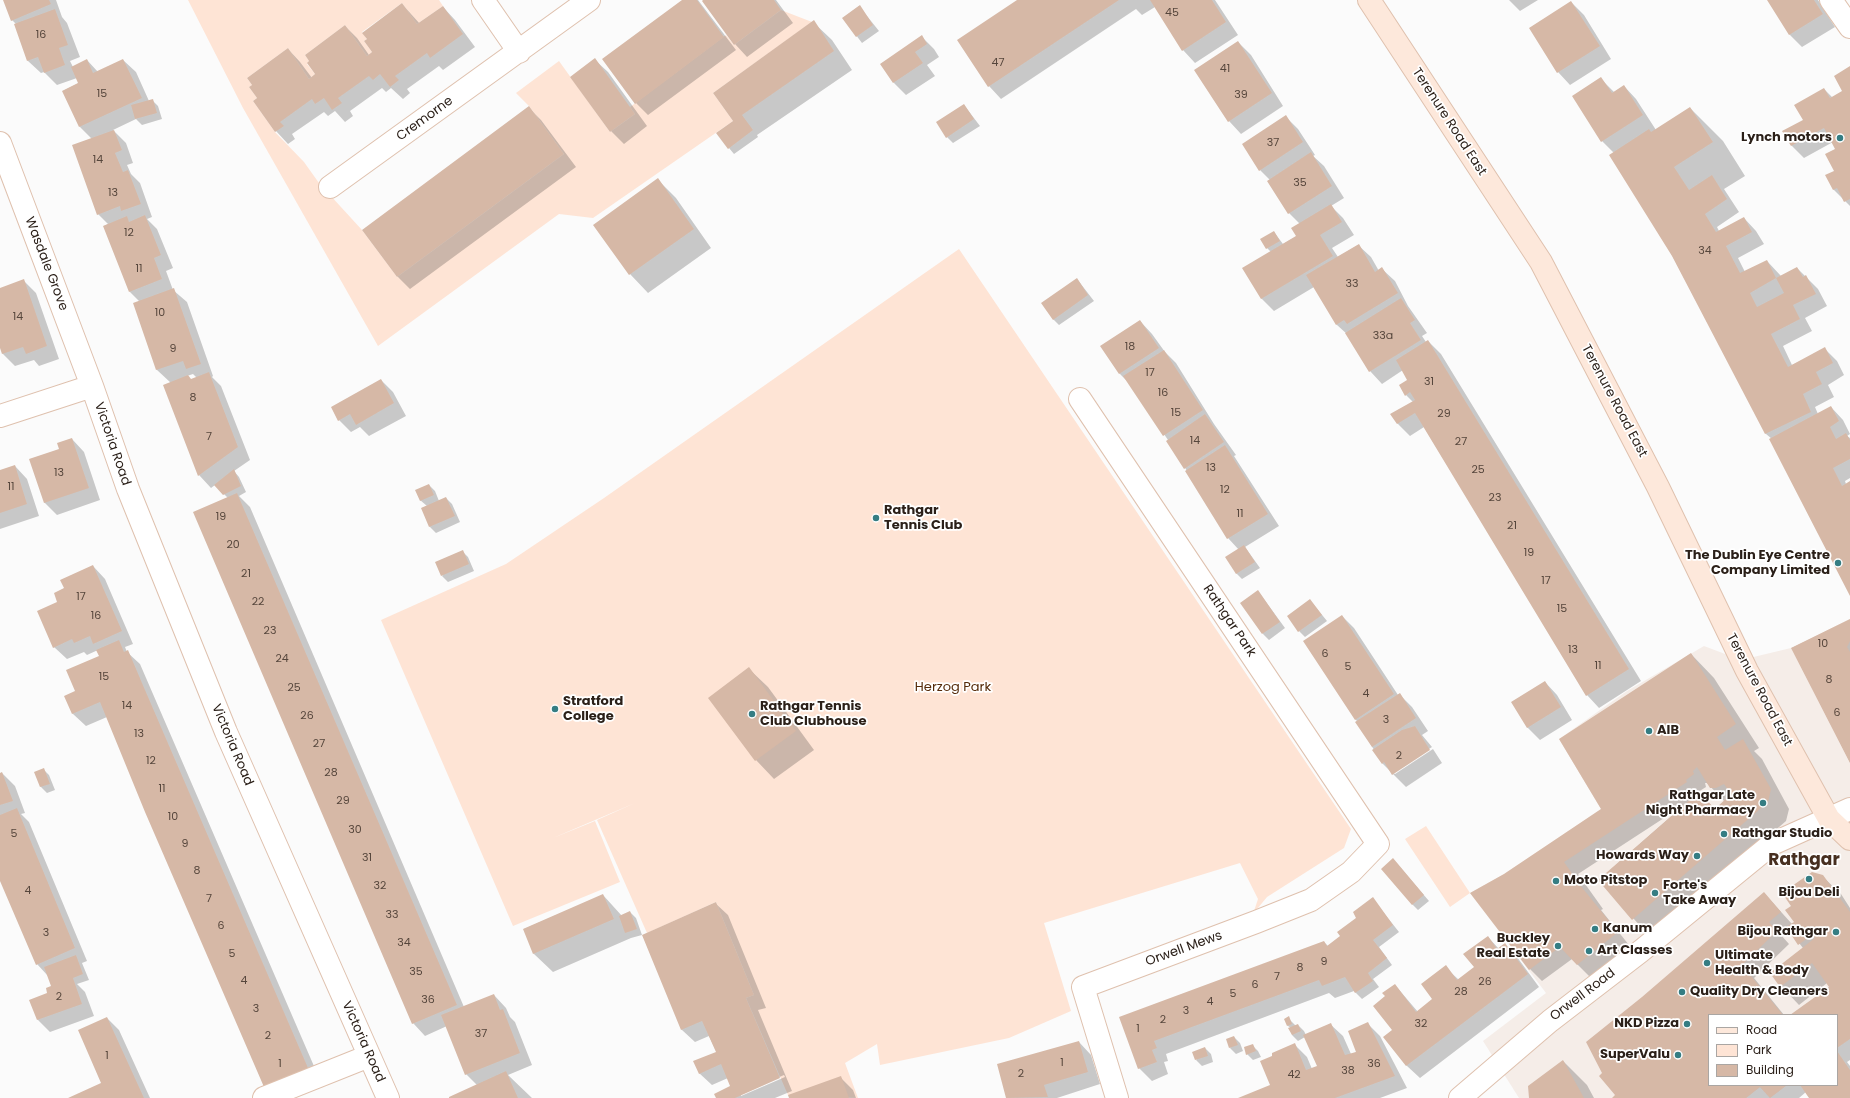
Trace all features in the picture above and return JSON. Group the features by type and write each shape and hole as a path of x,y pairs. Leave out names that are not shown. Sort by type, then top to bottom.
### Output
{"main road":[{"name":"Terenure Road East","path":"1369,0 1541,262 1658,487 1747,671 1829,819 1850,839"}],"street":[{"path":"483,0 519,52"},
{"name":"Cremorne","path":"330,187 589,0"},
{"path":"1832,0 1850,27"},
{"name":"Wasdale Grove","path":"0,143 92,386"},
{"path":"0,416 92,386"},
{"name":"Victoria Road","path":"92,386 128,489 223,724 388,1098"},
{"name":"Rathgar Park","path":"1080,399 1378,844"},
{"name":"Orwell Road","path":"1460,1098 1550,1021 1640,951 1772,844 1850,810"},
{"name":"Orwell Mews","path":"1116,1098 1083,987 1311,900 1351,872 1378,844"},
{"path":"264,1098 369,1056"}],"shaded area":[{"path":"1850,619 1850,1038 1838,1017 1838,1014 1708,1014 1708,1086 1786,1086 1770,1098 1760,1087 1746,1098 1519,1098 1483,1041 1546,993 1470,893 1504,874 1601,809 1559,739 1627,691 1704,646 1741,660 1791,648"}],"green space":[{"path":"188,0 439,0 443,6 417,24 402,3 362,32 367,39 364,41 372,52 367,56 345,25 305,55 309,61 307,64 315,74 309,79 288,48 247,78 252,85 249,87 257,98 253,101 275,132 304,162 319,183 362,230 397,277 564,154 529,106 516,93 559,61 610,132 635,114 630,107 726,35 734,45 781,10 812,22 713,93 733,121 593,218 559,214 378,346 243,108"},
{"name":"Herzog Park","path":"959,249 1351,829 1344,848 1267,897 1253,914 1258,899 1240,863 1044,923 1071,1011 1009,1038 880,1065 877,1044 845,1063 858,1098 788,1095 746,998 754,995 716,902 647,933 597,820 635,803 553,838 595,821 620,882 513,926 381,620 506,564 604,498"},
{"path":"1426,826 1470,893 1450,907 1405,839"}],"building":[{"path":"3,0 49,0 51,4 11,21"},
{"path":"682,0 697,0 724,37 635,104 602,59"},
{"path":"774,0 781,10 734,45 702,1"},
{"path":"1017,0 1119,0 988,87 957,40"},
{"path":"1150,0 1212,0 1226,22 1182,51"},
{"path":"1767,0 1814,0 1823,14 1789,35"},
{"path":"1571,1 1600,46 1557,73 1529,28"},
{"path":"402,3 417,24 443,6 463,34 430,58 427,53 395,76 399,80 390,87 380,74 373,80 369,76 338,98 342,103 332,110 324,98 315,104 312,99 280,122 284,126 275,132 253,101 257,98 249,87 252,85 247,78 288,48 309,79 315,74 307,63 309,61 305,55 345,25 367,56 372,52 364,41 367,39 362,33"},
{"path":"860,5 873,25 856,37 842,18"},
{"path":"55,9 68,45 59,48 65,65 44,73 38,57 27,61 14,24"},
{"path":"814,20 834,51 742,115 753,130 728,149 716,133 733,121 713,93"},
{"path":"922,35 927,44 915,52 923,63 893,83 880,64"},
{"path":"1238,41 1272,93 1228,122 1194,70"},
{"path":"595,58 635,114 610,132 570,77"},
{"path":"87,59 93,73 123,59 142,98 79,127 62,91 78,83 71,67"},
{"path":"1850,66 1850,199 1844,202 1837,188 1833,190 1825,175 1834,171 1825,154 1835,149 1824,128 1791,146 1782,131 1803,120 1794,105 1824,88 1830,98 1842,91 1834,76"},
{"path":"1601,77 1612,93 1624,85 1643,115 1601,142 1572,96"},
{"path":"153,99 157,113 135,119 131,105"},
{"path":"964,104 974,119 946,138 936,122"},
{"path":"529,106 564,154 397,277 362,230"},
{"path":"1690,107 1713,142 1674,167 1689,190 1712,175 1727,199 1705,214 1716,232 1744,217 1752,232 1726,246 1740,273 1767,260 1776,278 1797,267 1803,277 1806,275 1816,294 1793,305 1800,319 1771,334 1788,367 1825,347 1833,363 1816,372 1822,384 1803,394 1811,412 1765,434 1672,256 1609,155 1649,129 1651,132","holes":["1776,278 1784,293 1757,307 1750,293"]},
{"path":"1286,115 1303,142 1259,171 1242,144"},
{"path":"114,130 122,150 115,153 123,172 128,170 141,204 121,211 120,206 97,215 72,145"},
{"path":"1311,152 1332,186 1288,214 1267,181"},
{"path":"658,178 694,229 629,275 593,225"},
{"path":"1331,204 1342,222 1320,235 1333,256 1261,299 1242,268 1296,236 1291,228"},
{"path":"145,215 161,255 154,258 162,279 129,292 103,226 127,216 129,222"},
{"path":"1274,231 1280,241 1266,249 1260,239"},
{"path":"1359,244 1375,272 1382,267 1398,293 1347,324 1344,320 1336,325 1306,275"},
{"path":"1077,278 1088,295 1053,320 1041,303"},
{"path":"24,279 47,346 26,354 23,347 2,354 0,348 0,288"},
{"path":"174,288 201,364 186,369 183,361 156,370 133,303"},
{"path":"1401,298 1415,320 1410,323 1421,340 1369,372 1345,333"},
{"path":"1140,320 1159,348 1119,374 1100,346"},
{"path":"1428,340 1629,669 1586,696 1415,413 1397,424 1390,414 1415,400 1410,392 1405,396 1399,385 1407,380 1396,360"},
{"path":"1164,350 1203,410 1163,436 1123,376"},
{"path":"209,372 238,447 198,476 163,385 188,375 191,379"},
{"path":"381,379 394,403 356,425 350,414 338,421 331,407"},
{"path":"1831,406 1839,421 1830,427 1836,439 1846,433 1850,440 1850,459 1833,468 1842,486 1850,481 1850,596 1769,439"},
{"path":"1205,414 1224,442 1184,469 1166,441"},
{"path":"72,438 89,488 44,503 29,459 59,449 57,443"},
{"path":"1225,445 1268,514 1227,539 1185,471"},
{"path":"15,465 27,504 0,513 0,470"},
{"path":"234,469 241,486 223,495 214,485"},
{"path":"429,484 434,495 420,501 415,490"},
{"path":"237,493 457,1005 412,1024 193,512"},
{"path":"446,497 455,516 429,527 421,508"},
{"path":"1244,545 1255,562 1236,574 1225,557"},
{"path":"463,550 469,564 441,576 435,562"},
{"path":"93,565 122,631 93,644 90,636 74,643 72,639 53,648 37,611 57,602 54,593 64,588 60,580"},
{"path":"1258,590 1280,622 1262,634 1240,603"},
{"path":"1310,599 1322,615 1298,632 1287,616"},
{"path":"1342,615 1394,694 1355,720 1303,641"},
{"path":"1850,619 1850,641 1847,647 1850,652 1850,763 1791,648"},
{"path":"119,640 124,652 128,650 308,1068 264,1087 145,812 100,702 72,714 64,696 75,691 66,670 99,656 96,650"},
{"path":"1691,653 1736,724 1717,737 1725,750 1743,739 1771,789 1768,802 1632,920 1598,880 1699,792 1715,809 1731,794 1724,784 1716,788 1710,788 1697,767 1693,771 1694,774 1686,780 1687,782 1564,862 1580,885 1618,932 1577,965 1560,947 1529,970 1470,893 1504,874 1601,809 1559,739"},
{"name":"Rathgar Tennis Club Clubhouse","path":"749,667 796,731 755,761 708,698"},
{"path":"1545,681 1561,707 1527,728 1511,702"},
{"path":"1400,693 1416,718 1372,747 1355,722"},
{"path":"1415,726 1430,750 1392,775 1384,762 1382,764 1372,750 1402,730"},
{"path":"44,768 50,784 40,787 34,772"},
{"path":"2,772 13,801 0,805 0,773"},
{"path":"17,808 75,948 36,965 0,881 0,815"},
{"path":"1393,858 1424,895 1412,905 1381,869"},
{"path":"1812,872 1823,875 1850,912 1850,1039 1838,1047 1838,1014 1791,1014 1829,987 1812,963 1780,987 1770,973 1815,938 1812,935 1798,945 1786,927 1794,922 1785,910 1791,906 1782,893"},
{"path":"1764,892 1781,912 1769,922 1777,931 1742,965 1782,1014 1708,1014 1708,1086 1786,1086 1770,1098 1760,1087 1746,1098 1612,1098 1615,1095 1599,1076 1602,1073 1586,1042 1642,997"},
{"path":"603,894 614,919 533,954 523,929"},
{"path":"1373,897 1393,925 1373,940 1387,958 1368,973 1373,981 1355,993 1345,977 1322,986 1319,980 1154,1041 1157,1048 1152,1050 1157,1062 1138,1069 1119,1017 1324,941 1327,946 1340,936 1337,932 1356,918 1353,912"},
{"path":"716,902 754,995 746,998 780,1078 735,1098 716,1098 714,1094 730,1086 721,1064 699,1074 693,1061 716,1052 702,1021 681,1030 642,935"},
{"path":"630,911 637,929 625,933 619,916"},
{"path":"1488,936 1497,949 1505,943 1528,974 1406,1066 1383,1037 1392,1030 1373,1006 1385,996 1382,993 1395,984 1416,1012 1432,999 1421,984 1446,965 1457,980 1474,967 1463,954"},
{"path":"76,955 83,974 73,978 82,1004 37,1020 29,1000 47,993 46,988 51,986 44,967"},
{"path":"494,994 500,1010 503,1009 520,1053 465,1075 441,1015"},
{"path":"1289,1016 1292,1024 1287,1026 1284,1019"},
{"path":"107,1017 144,1098 68,1098 101,1083 78,1030"},
{"path":"1368,1022 1395,1076 1335,1098 1238,1098 1270,1085 1260,1061 1272,1056 1272,1053 1295,1043 1306,1070 1317,1066 1303,1035 1331,1023 1345,1055 1356,1052 1348,1031"},
{"path":"1298,1024 1301,1031 1292,1035 1288,1028"},
{"path":"1234,1036 1238,1045 1229,1048 1226,1039"},
{"path":"1079,1041 1088,1072 1044,1085 1048,1097 1006,1098 997,1064"},
{"path":"1253,1044 1256,1051 1246,1055 1244,1047"},
{"path":"1205,1047 1208,1056 1195,1060 1192,1052"},
{"path":"1838,1052 1850,1070 1850,1098 1809,1098 1801,1086 1838,1086"},
{"path":"1563,1060 1584,1098 1529,1098 1528,1086"},
{"path":"506,1071 518,1098 449,1098 449,1097"},
{"path":"841,1076 849,1098 789,1098 788,1095"}],"place":[{"name":"Lynch motors","path":"1840,138"},
{"name":"Rathgar Tennis Club","path":"876,518"},
{"name":"The Dublin Eye Centre Company Limited","path":"1838,563"},
{"name":"Stratford College","path":"555,709"},
{"name":"Rathgar Tennis Club Clubhouse","path":"752,714"},
{"name":"AIB","path":"1649,731"},
{"name":"Rathgar Late Night Pharmacy","path":"1763,803"},
{"name":"Rathgar Studio","path":"1724,834"},
{"name":"Howards Way","path":"1697,856"},
{"name":"Bijou Deli","path":"1809,879"},
{"name":"Moto Pitstop","path":"1556,881"},
{"name":"Forte's Take Away","path":"1655,893"},
{"name":"Kanum","path":"1595,929"},
{"name":"Bijou Rathgar","path":"1836,932"},
{"name":"Buckley Real Estate","path":"1558,946"},
{"name":"Art Classes","path":"1589,951"},
{"name":"Ultimate Health & Body","path":"1707,963"},
{"name":"Quality Dry Cleaners","path":"1682,992"},
{"name":"NKD Pizza","path":"1687,1024"},
{"name":"SuperValu","path":"1678,1055"}],"district":[{"name":"Rathgar","path":"1804,861"}]}
